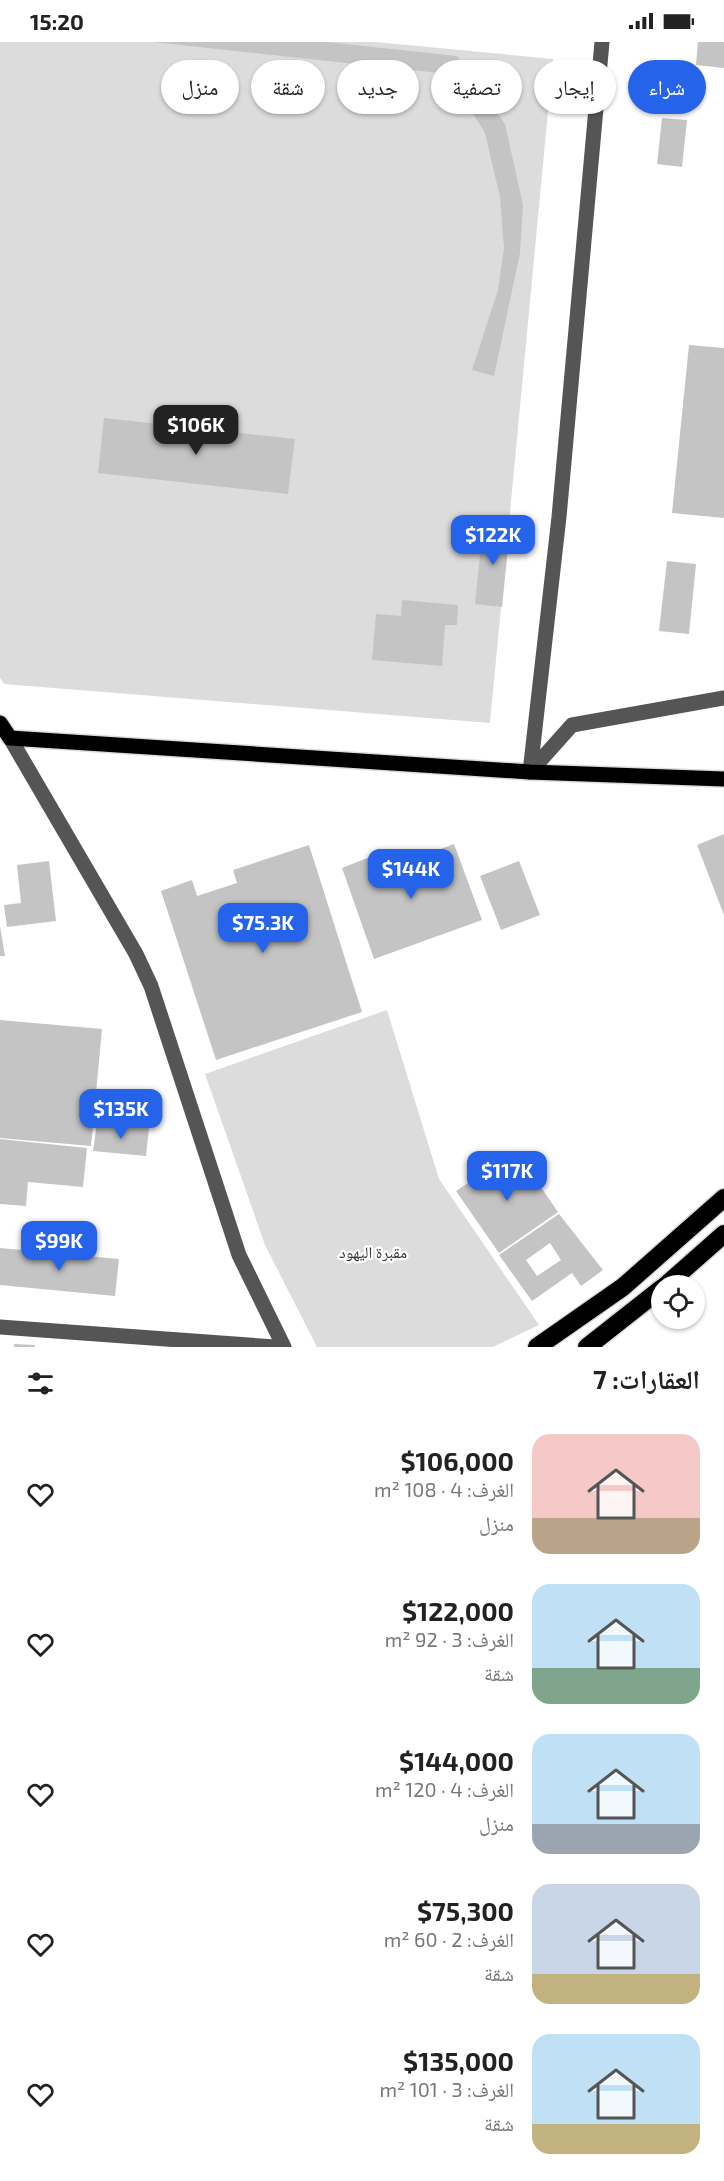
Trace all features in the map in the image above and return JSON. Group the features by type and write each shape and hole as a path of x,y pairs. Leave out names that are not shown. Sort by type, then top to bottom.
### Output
{"highway":[{"path":"537,1347 623,1287 724,1198"},
{"path":"677,1275 724,1234"},
{"path":"587,1347 651,1297"}],"main road":[{"path":"0,723 10,738 530,772 724,779"}],"street":[{"path":"530,772 559,517 602,42"},
{"path":"530,772 572,725 724,698"},
{"path":"10,738 136,954 152,986 239,1254 284,1347"},
{"path":"0,1327 234,1346 275,1347"}],"green space":[{"path":"0,42 376,42 553,59 534,60 534,114 548,114 490,723 4,684 0,678"},
{"name":"مقبرة اليهود","path":"387,1010 439,1179 539,1325 493,1347 317,1347 265,1245 205,1074"}],"building":[{"path":"153,42 327,42 457,56 460,60 431,60 431,72 419,71 419,60 337,60 337,62"},
{"path":"698,42 724,42 724,68 706,66 706,60 696,60"},
{"path":"473,114 498,114 505,124 523,205 520,253 494,376 472,370 498,290 504,248 500,197 485,133"},
{"path":"662,118 687,120 682,167 657,164"},
{"path":"689,345 724,348 724,518 672,513"},
{"path":"104,418 295,439 288,494 98,473"},
{"path":"483,525 510,528 502,607 475,604"},
{"path":"667,561 696,564 689,634 659,631"},
{"path":"402,600 458,605 457,625 445,625 442,666 372,660 376,614 401,616"},
{"path":"724,834 724,915 697,845"},
{"path":"454,844 482,920 374,959 342,868 375,855 381,871"},
{"path":"309,845 362,1012 216,1060 161,891 192,880 197,896 237,883 233,870"},
{"path":"49,861 56,921 7,927 4,905 21,903 17,865"},
{"path":"519,861 540,915 501,930 480,876"},
{"path":"0,926 5,956 0,956"},
{"path":"0,1020 102,1029 91,1146 0,1138"},
{"path":"97,1123 149,1128 146,1156 93,1151"},
{"path":"0,1139 87,1148 83,1187 28,1182 26,1206 0,1204"},
{"path":"516,1151 558,1212 499,1253 456,1191"},
{"path":"559,1214 603,1270 581,1286 572,1273 532,1301 499,1255","holes":["550,1243 561,1260 537,1276 526,1260"]},
{"path":"0,1248 119,1259 115,1296 0,1285"},
{"path":"14,1344 35,1345 35,1347 14,1347"}]}
